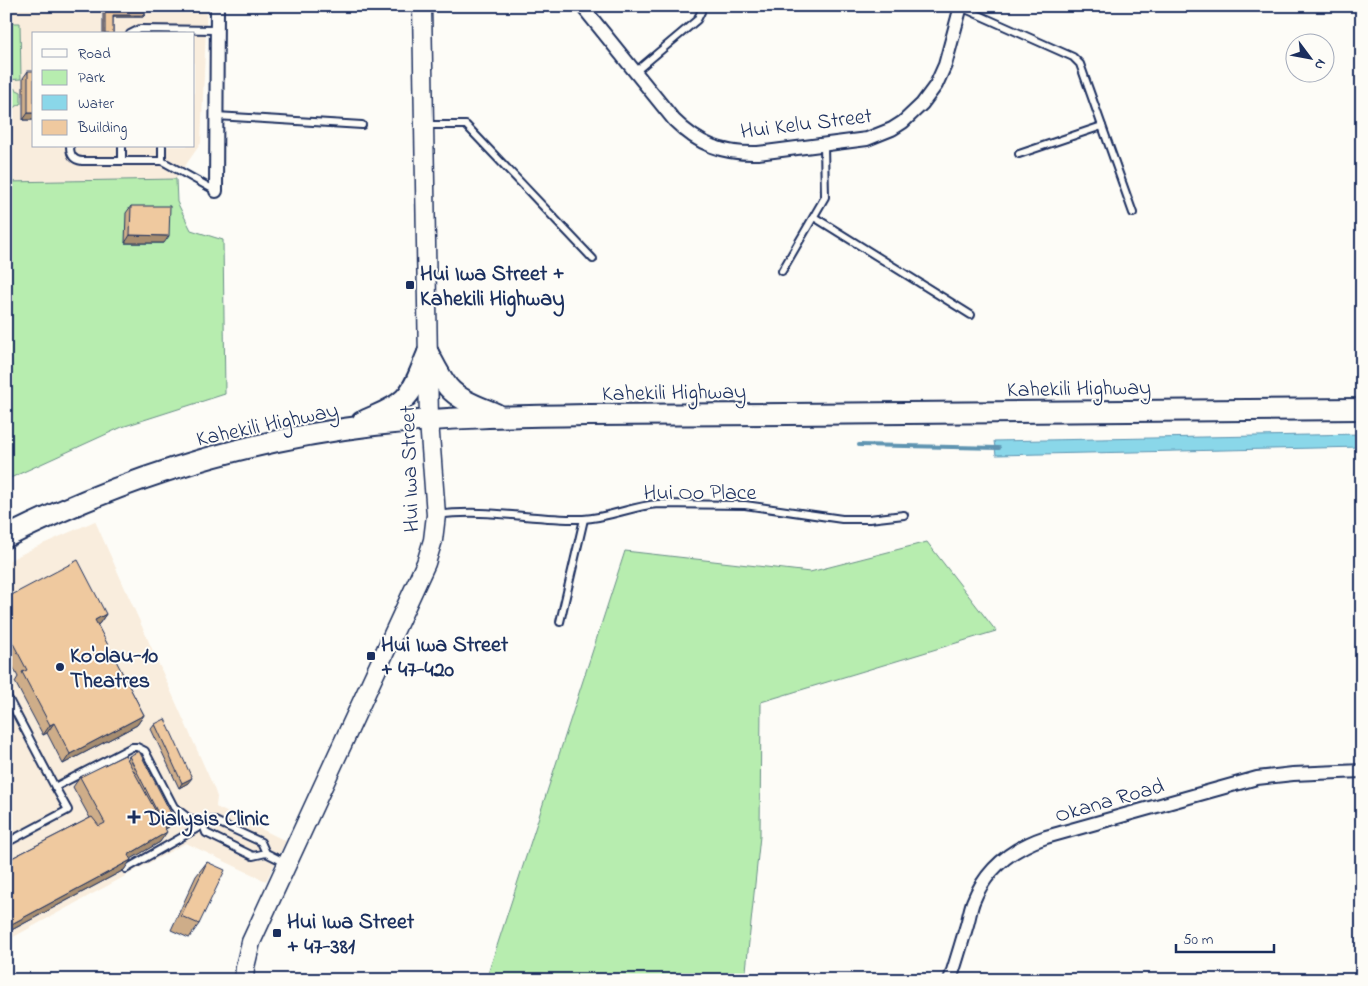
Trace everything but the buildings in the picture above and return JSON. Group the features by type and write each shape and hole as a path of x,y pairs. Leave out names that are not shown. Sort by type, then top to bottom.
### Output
{"main road":[{"path":"428,353 449,387 458,396 500,416"},
{"path":"347,429 396,406 405,399 428,353"},
{"name":"Kahekili Highway","path":"6,537 76,504 162,472 285,440 375,425 500,416 1362,410"}],"street":[{"path":"216,191 217,6"},
{"name":"Hui Iwa Street","path":"244,980 251,942 426,562 433,540 436,515 429,421 422,6"},
{"name":"Hui Kelu Street","path":"582,6 674,120 684,129 700,140 717,148 730,152 758,153 867,139 892,129 913,114 929,95 941,75 961,7"},
{"name":"Okana Road","path":"950,980 967,925 969,912 979,889 1003,859 1023,846 1046,837 1257,778 1293,774 1362,771"}],"lane":[{"path":"635,72 697,20 702,6"},
{"path":"961,7 1077,60 1082,69 1133,213"},
{"path":"134,32 140,29 161,32 216,30"},
{"path":"215,116 362,125"},
{"path":"424,125 466,125 593,259"},
{"path":"1019,154 1102,126"},
{"path":"782,271 824,201 826,193 824,144"},
{"path":"71,148 73,157 78,161 162,160 216,191"},
{"path":"122,148 122,161"},
{"path":"162,148 162,160"},
{"path":"814,217 970,316"},
{"name":"Hui Oo Place","path":"436,515 463,512 584,519 645,505 658,504 745,505 856,520 904,515"},
{"path":"560,622 584,519"},
{"path":"6,694 68,810 6,843"},
{"path":"55,787 132,747 137,747 145,752 174,806 187,817 203,825 206,833 253,856 266,853 287,863"},
{"path":"126,869 213,820 261,842 266,853"}],"shaded area":[{"path":"6,6 207,6 201,143 176,179 6,182"},
{"path":"95,521 214,788 217,797 216,807 286,841 266,881 186,843 6,941 6,562"}],"green space":[{"path":"6,23 20,23 21,79 6,80"},
{"path":"6,88 13,88 21,92 21,104 13,108 6,108"},
{"path":"176,179 177,202 191,230 223,240 225,394 122,427 6,480 6,182"},
{"path":"927,542 996,631 761,702 760,836 745,980 486,980 625,551 810,572"}],"water":[{"path":"1362,434 1362,447 996,455 994,441"}],"waterway":[{"path":"859,445 999,448"}],"place":[{"name":"Hui Iwa Street + Kahekili Highway","path":"410,285"},
{"name":"Hui Iwa Street + 47-420","path":"371,656"},
{"name":"Ko'olau-10 Theatres","path":"60,667"},
{"name":"Dialysis Clinic","path":"134,817"},
{"name":"Hui Iwa Street + 47-381","path":"277,933"}]}
